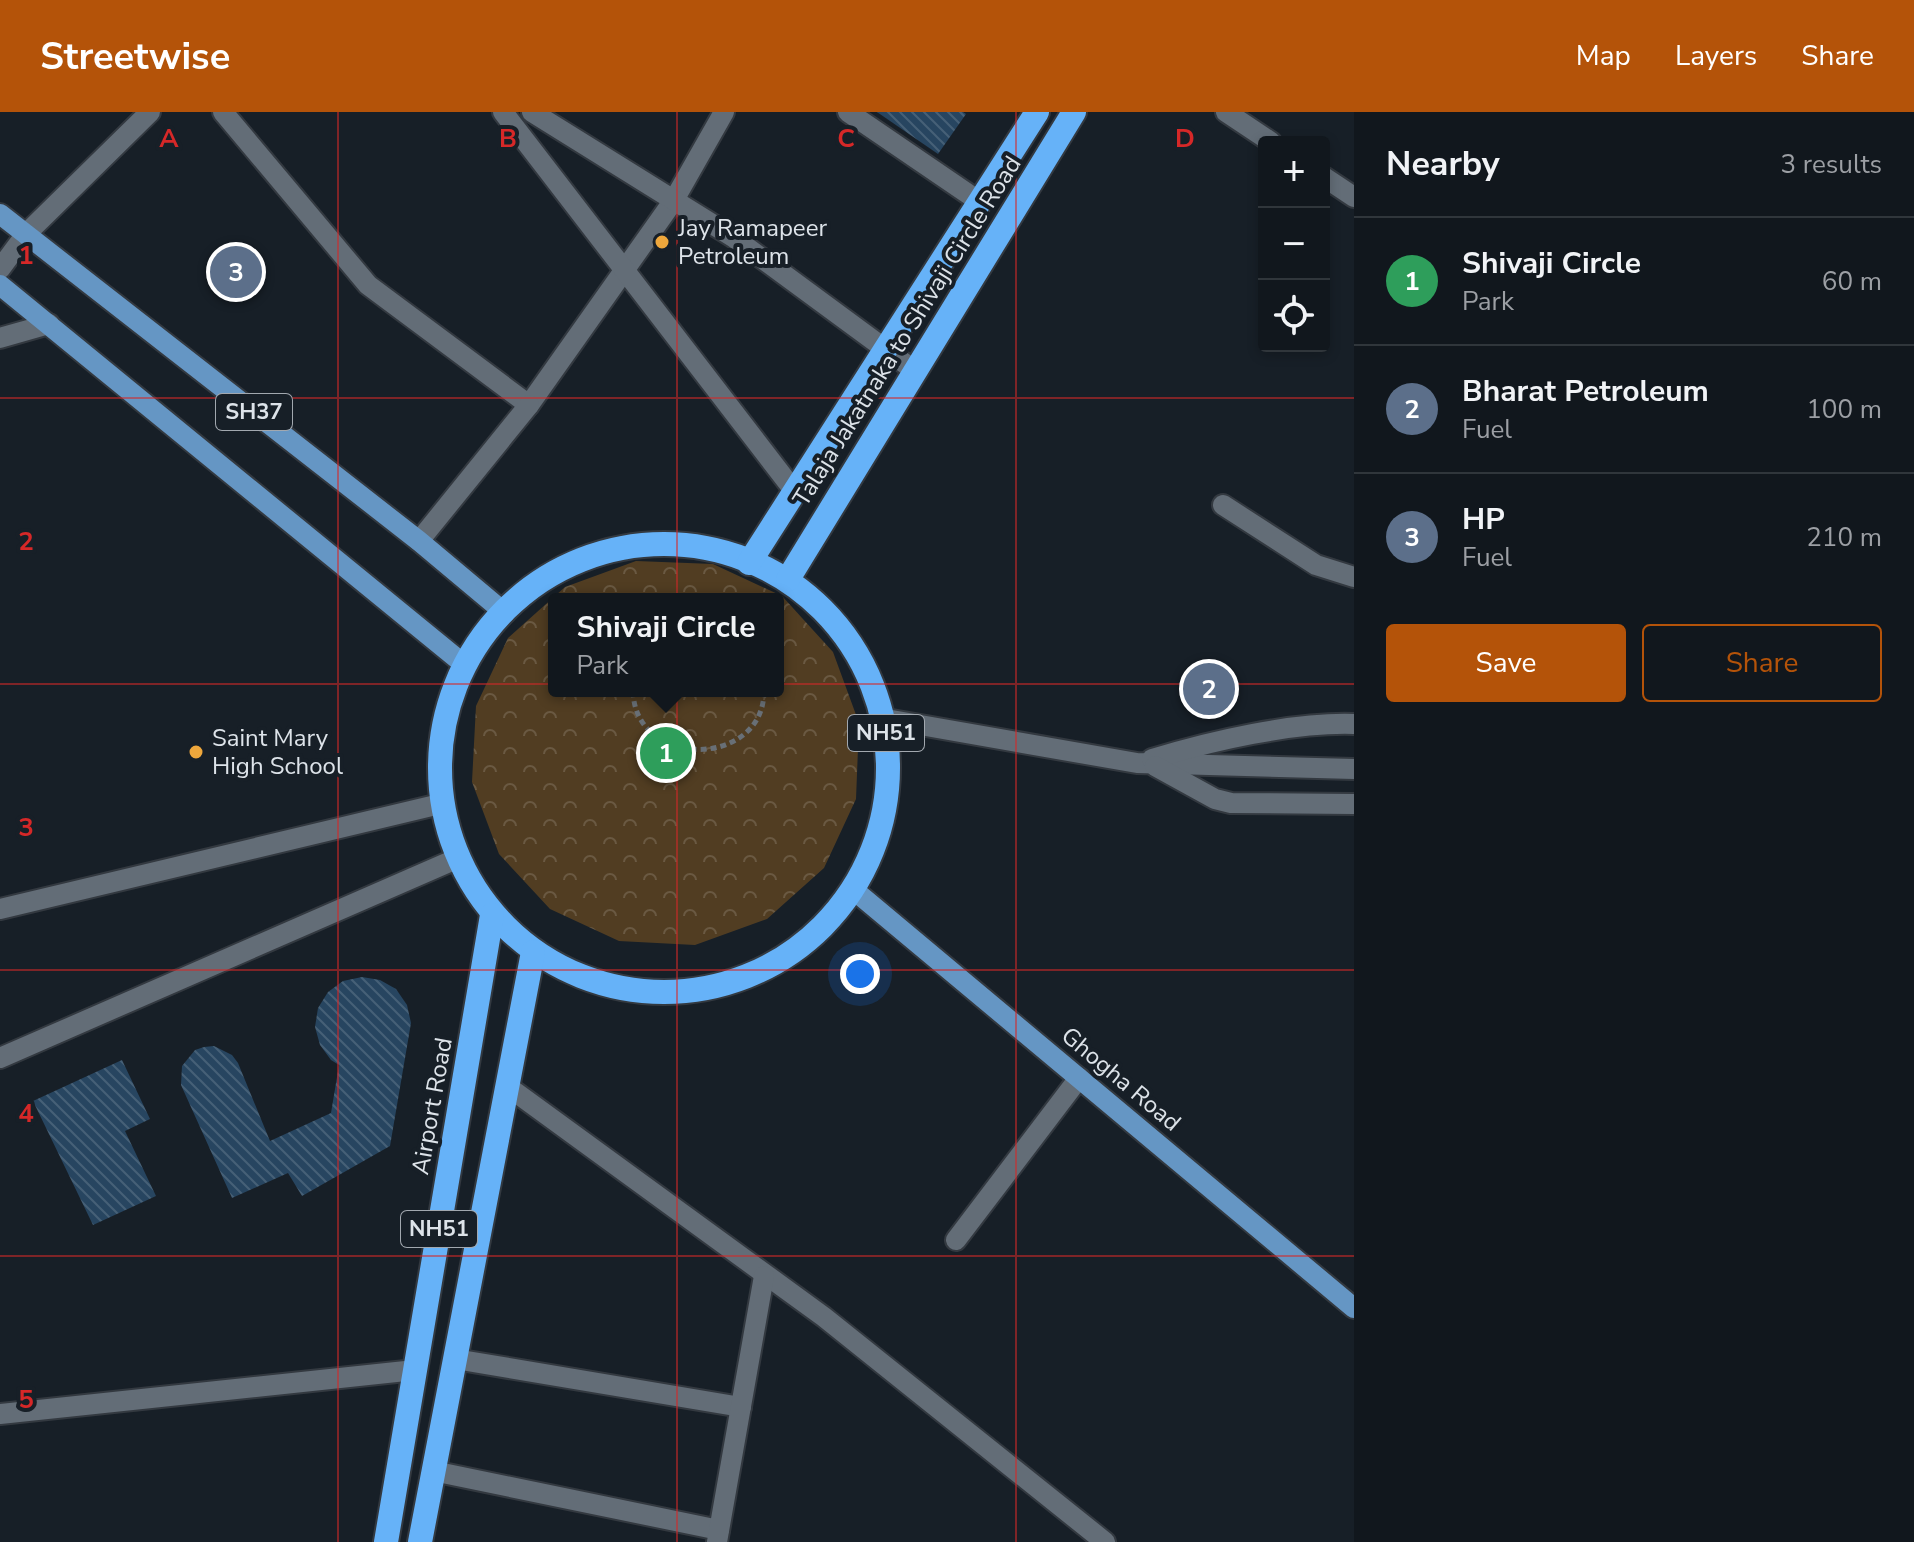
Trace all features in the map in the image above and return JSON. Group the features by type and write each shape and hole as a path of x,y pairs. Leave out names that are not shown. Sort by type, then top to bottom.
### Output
{"highway":[{"name":"Talaja Jakatnaka to Shivaji Circle Road","path":"749,563 1037,112"},
{"name":"Talaja Jakatnaka to Shivaji Circle Road","path":"788,579 1074,112"},
{"name":"NH51","path":"621,547 707,547 788,579 850,639 886,719 888,808 855,891 791,955 707,990 616,989 533,952 492,915 456,859 440,804 443,718 466,666 479,638 541,579 621,547"},
{"name":"Airport Road","path":"386,1542 492,915"},
{"name":"NH51","path":"420,1542 533,952"},
{"path":"424,1317 462,1323"}],"main road":[{"name":"SH37","path":"0,214 419,541 505,613"},
{"name":"SH37","path":"0,285 466,666"},
{"name":"Ghogha Road","path":"855,891 1354,1308"}],"street":[{"path":"0,269 26,234 150,112"},
{"path":"223,112 368,285 529,405"},
{"path":"503,112 795,492"},
{"path":"532,112 733,237 915,371"},
{"path":"419,541 529,405 674,200 724,112"},
{"path":"848,112 980,202"},
{"path":"1226,112 1262,136"},
{"path":"1330,181 1354,197"},
{"path":"0,338 49,324"},
{"path":"1223,505 1316,565 1354,577"},
{"path":"886,719 1144,764 1354,769"},
{"path":"1144,764 1201,744 1329,723 1354,722"},
{"path":"1144,764 1215,799 1231,803 1354,804"},
{"path":"0,909 440,804"},
{"path":"0,1058 456,859"},
{"path":"956,1240 1079,1078"},
{"path":"507,1086 824,1317 1105,1542"},
{"path":"433,1471 718,1536 764,1276"},
{"path":"455,1359 741,1407"},
{"path":"0,1414 415,1370"}],"path":[{"path":"633,697 643,722 662,741 686,750 712,750 736,740 754,722 764,697"}],"green space":[{"path":"636,561 713,564 776,593 558,593 565,587"},
{"path":"784,598 833,652 859,723 856,799 824,868 767,919 695,945 619,941 550,909 499,854 472,782 476,706 508,638 548,602 548,697 784,697"}],"building":[{"path":"877,112 963,112 966,114 938,154"},
{"path":"362,977 380,980 396,989 407,1005 411,1023 390,1146 302,1196 288,1173 232,1198 181,1085 182,1066 195,1050 204,1047 214,1046 232,1055 270,1141 331,1113 339,1065 320,1045 315,1027 318,1008 328,992 343,981"},
{"path":"122,1060 150,1119 125,1131 156,1196 93,1225 33,1101"}],"place":[{"name":"Jay Ramapeer Petroleum","path":"662,242"},
{"name":"HP","path":"236,272"},
{"name":"Bharat Petroleum","path":"1209,689"},
{"name":"Saint Mary High School","path":"196,752"},
{"name":"Shivaji Circle","path":"666,753"}]}
